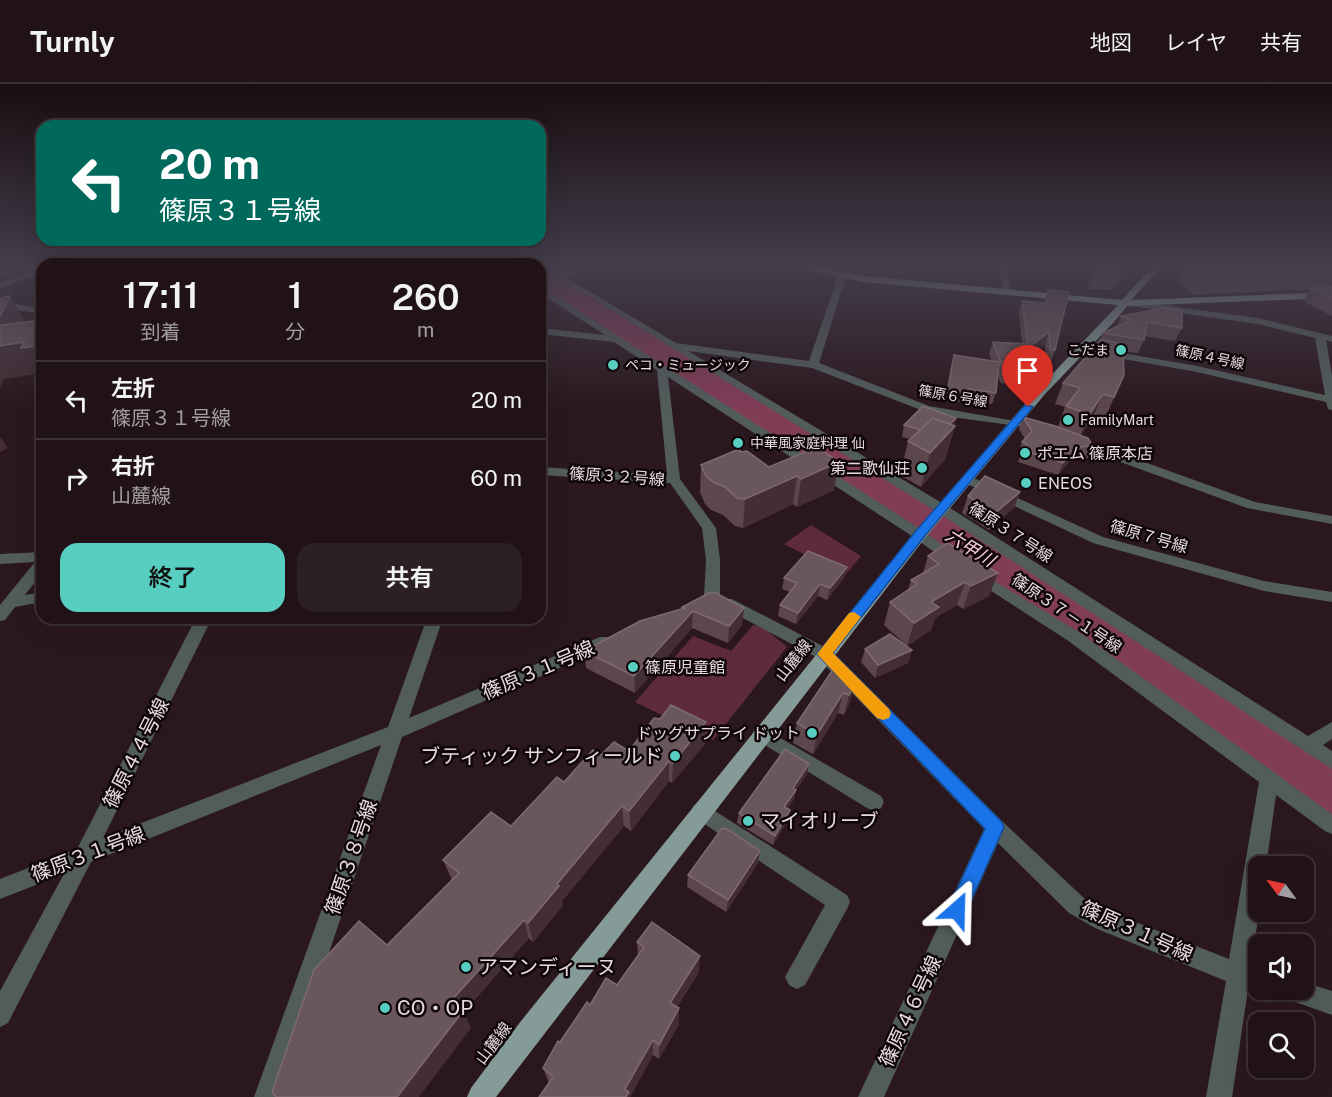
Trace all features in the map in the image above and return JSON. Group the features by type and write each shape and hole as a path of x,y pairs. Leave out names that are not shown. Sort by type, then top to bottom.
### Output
{"main road":[{"name":"山麓線","path":"480,1097 701,811 920,535 1016,422 1116,313"}],"street":[{"name":"篠原３７－１号線","path":"583,313 634,339 662,370 1073,636 1332,825"},
{"name":"篠原３７号線","path":"603,313 634,339 670,345 942,509 1332,761"},
{"path":"813,365 830,313"},
{"path":"1198,313 1332,332"},
{"path":"1266,323 1332,339"},
{"path":"546,332 634,339"},
{"path":"1320,336 1332,404"},
{"name":"篠原６号線","path":"670,345 813,365 828,369 899,400 928,409 1016,422 1038,428"},
{"name":"篠原４号線","path":"1082,349 1197,369 1332,404"},
{"path":"662,370 674,479"},
{"path":"1060,435 1252,505 1332,520"},
{"name":"篠原３２号線","path":"546,471 674,479 709,528 713,560 712,596"},
{"name":"篠原７号線","path":"967,479 1098,540 1264,586 1332,597"},
{"path":"0,559 36,556"},
{"path":"0,616 36,570"},
{"path":"690,605 712,596"},
{"name":"篠原３１号線","path":"712,596 824,654 995,827 1077,906 1103,920 1248,977"},
{"path":"10,603 36,598"},
{"name":"篠原４４号線","path":"0,1015 84,856 201,624"},
{"name":"篠原３８号線","path":"267,1097 433,624"},
{"name":"篠原３１号線","path":"0,889 395,732 624,633"},
{"path":"1309,745 1332,729"},
{"path":"762,734 874,802"},
{"path":"1219,1097 1269,780"},
{"path":"701,811 839,902 797,977"},
{"name":"篠原４６号線","path":"871,1097 995,827"},
{"path":"1314,998 1332,1004"}],"shaded area":[{"path":"811,525 861,556 845,575 784,544"},
{"path":"753,625 764,628 787,647 713,740 635,702 693,636 731,651"}],"building":[{"path":"1024,313 1064,313 1055,350 1050,350 1049,332 1028,348"},
{"path":"1136,313 1182,313 1182,328 1147,322 1144,340 1103,333 1132,320 1121,316"},
{"path":"36,318 36,346 21,348 24,342 0,346 0,325 34,321"},
{"path":"1101,339 1123,344 1124,375 1114,397 1103,394 1089,415 1066,406 1080,388 1063,383"},
{"path":"993,342 1028,344 1027,363 1026,368 1023,367 1023,374 1004,371"},
{"path":"954,355 999,362 996,393 948,389"},
{"path":"923,406 956,418 950,424 933,418 920,430 904,425"},
{"path":"1023,417 1088,438 1093,446 1076,447 1063,463 1022,450 1027,444 1022,442 1032,431"},
{"path":"933,418 955,426 930,453 908,441"},
{"path":"817,447 839,462 801,479 797,476 745,499 737,498 725,487 713,482 706,476 701,465 739,449 741,452 747,451 769,467"},
{"path":"985,476 1020,492 995,513 968,496"},
{"path":"947,543 998,573 971,586 965,582 931,602 939,607 914,623 890,602 917,584 911,580 939,564 928,556"},
{"path":"808,551 847,567 830,588 820,584 798,613 780,605 797,583 784,578"},
{"path":"709,593 716,593 744,608 729,626 693,611 634,676 584,651 640,621 685,608 682,607"},
{"path":"890,634 912,650 878,665 865,649"},
{"path":"836,665 855,682 849,695 843,693 817,735 797,723"},
{"path":"671,705 706,722 673,763 669,761 629,811 622,806 557,884 559,886 528,923 524,920 451,1001 463,1011 397,1097 276,1097 272,1092 314,970 359,921 387,945 459,873 443,860 491,812 511,826 557,777 564,782 593,750 601,755 614,742 629,751 654,718 660,719"},
{"path":"785,749 809,764 793,788 796,790 784,807 790,810 775,836 739,813"},
{"path":"722,828 760,851 728,900 688,875"},
{"path":"652,922 700,956 670,1003 679,1008 659,1045 653,1040 625,1089 629,1092 626,1097 539,1097 553,1077 543,1068 558,1041 560,1042 587,1002 590,1005 606,978 617,985 644,947 637,942"}],"waterway":[{"name":"六甲川","path":"599,313 1127,648 1332,792"}],"slow traffic":[{"path":"854,617 824,654 883,713"}],"place":[{"name":"こだま","path":"1121,350"},
{"name":"ペコ・ミュージック","path":"613,365"},
{"name":"FamilyMart","path":"1068,420"},
{"name":"中華風家庭料理 仙","path":"738,443"},
{"name":"ポエム 篠原本店","path":"1025,453"},
{"name":"第二歌仙荘","path":"922,468"},
{"name":"ENEOS","path":"1026,483"},
{"name":"篠原児童館","path":"633,667"},
{"name":"ドッグサプライ ドット","path":"812,733"},
{"name":"ブティック サンフィールド","path":"675,756"},
{"name":"マイオリーブ","path":"748,821"},
{"name":"アマンディーヌ","path":"466,967"},
{"name":"CO・OP","path":"385,1008"}],"route":[{"path":"957,910 995,827 824,654 1028,407"}]}
